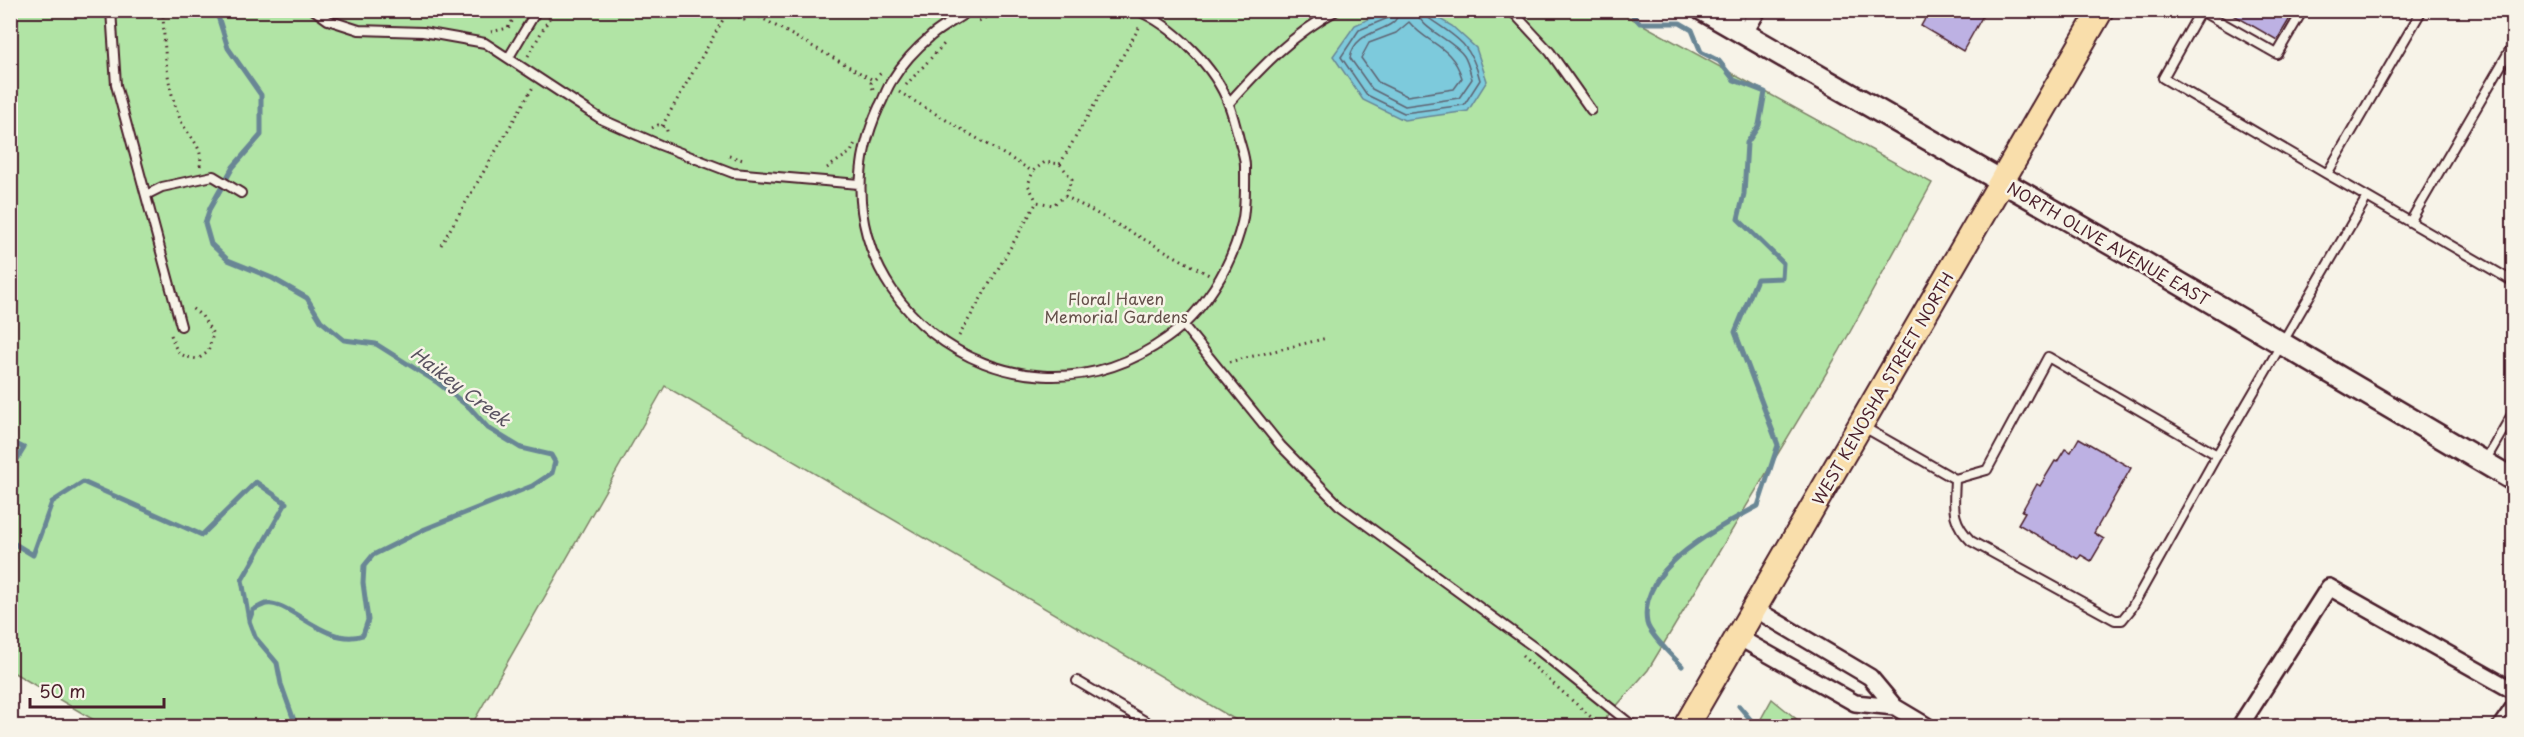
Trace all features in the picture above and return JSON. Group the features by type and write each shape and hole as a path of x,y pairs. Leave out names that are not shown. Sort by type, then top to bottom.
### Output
{"main road":[{"name":"WEST KENOSHA STREET NORTH","path":"1686,726 2101,10"}],"street":[{"name":"NORTH OLIVE AVENUE EAST","path":"1703,10 1738,24 2514,480"},
{"path":"1738,24 1758,10"},
{"path":"2240,726 2329,586 2514,691"},
{"path":"1755,609 1870,677 1895,707 1927,726"},
{"path":"1738,638 1854,703 1895,707"},
{"path":"2502,726 2514,707"}],"lane":[{"path":"111,10 116,85 181,326"},
{"path":"315,10 328,20 359,30 423,32 485,43 601,119 733,173 859,184"},
{"path":"509,57 537,10"},
{"path":"970,10 931,35 892,79 868,132 859,184 868,238 887,284 918,322 956,352 1002,371 1050,378 1099,372 1144,355 1184,326 1222,278 1243,222 1245,162 1229,103 1208,68 1179,37 1136,10"},
{"path":"1229,103 1268,59 1315,22 1336,10"},
{"path":"2303,10 2277,54 2201,11 2163,78 2514,282"},
{"path":"2327,174 2422,10"},
{"path":"1510,12 1551,52 1591,110"},
{"path":"2410,222 2514,43"},
{"path":"146,195 162,187 213,176 238,191"},
{"path":"1955,479 1953,517 1960,530 1971,541 2115,621 2122,620 2131,609 2217,455 2367,197"},
{"path":"1184,326 1281,446 1339,505 1538,651 1633,726"},
{"path":"1861,425 1955,479 1988,470 2048,357 2217,455"},
{"path":"2484,462 2514,411"},
{"path":"1077,681 1153,726"}],"path":[{"path":"10,13 18,10"},
{"path":"163,10 165,57 174,97 181,122 198,145 200,152 200,165 193,175"},
{"path":"530,62 528,55 554,10"},
{"path":"925,24 935,10"},
{"path":"971,24 999,10"},
{"path":"1060,165 1144,24 1116,10"},
{"path":"1478,10 1491,16 1510,12"},
{"path":"662,126 727,11 744,20 749,11 873,80"},
{"path":"893,102 899,92 946,42"},
{"path":"874,92 871,83 878,74 885,72"},
{"path":"441,245 534,85 543,91"},
{"path":"899,92 1033,171"},
{"path":"645,131 658,125 666,127 669,140"},
{"path":"823,169 851,152 855,142"},
{"path":"723,155 745,160"},
{"path":"1045,162 1060,165 1072,179 1065,196 1053,206 1037,202 1028,185 1033,171 1045,162"},
{"path":"1065,196 1209,275"},
{"path":"965,343 958,337 1037,202"},
{"path":"1204,284 1214,267"},
{"path":"1224,363 1327,338"},
{"path":"1516,651 1601,726"}],"green space":[{"name":"Floral Haven Memorial Gardens","path":"11,11 1618,11 1932,183 1839,352 1648,670 1599,726 1246,726 665,386 471,726 104,726 11,671"},
{"path":"1772,699 1805,726 1757,726"}],"water":[{"path":"1401,10 1426,11 1452,26 1476,48 1487,81 1468,111 1404,120 1363,100 1333,56 1355,25 1380,14"}],"building":[{"path":"1930,10 1986,10 1963,51 1921,26"},
{"path":"2225,10 2295,10 2277,40"},
{"path":"2079,438 2131,468 2094,533 2104,539 2091,561 2081,555 2078,559 2018,524 2025,512 2022,511 2037,484 2040,486 2055,461 2057,462 2065,449 2071,452"}],"waterway":[{"name":"Haikey Creek","path":"216,10 228,48 261,95 261,135 233,167 210,208 205,223 211,244 228,260 272,278 307,298 321,321 344,340 376,344 438,383 470,408 488,428 521,448 551,455 555,462 552,473 532,486 425,529 373,555 364,566 363,583 368,620 363,635 349,637 335,635 275,604 266,604 253,610 249,621 255,637 277,663 281,684 296,726"},
{"path":"1632,10 1632,14 1640,23 1680,23 1692,30 1701,52 1719,61 1734,80 1765,92 1759,125 1747,143 1744,194 1738,219 1783,263 1782,278 1757,279 1735,332 1778,445 1758,506 1722,526 1684,552 1667,568 1654,585 1647,603 1649,628 1682,666"},
{"path":"10,441 24,448 10,471"},
{"path":"10,541 33,555 52,502 83,482 202,535 256,482 286,503 242,580 249,620"},
{"path":"1739,706 1756,726"}]}
